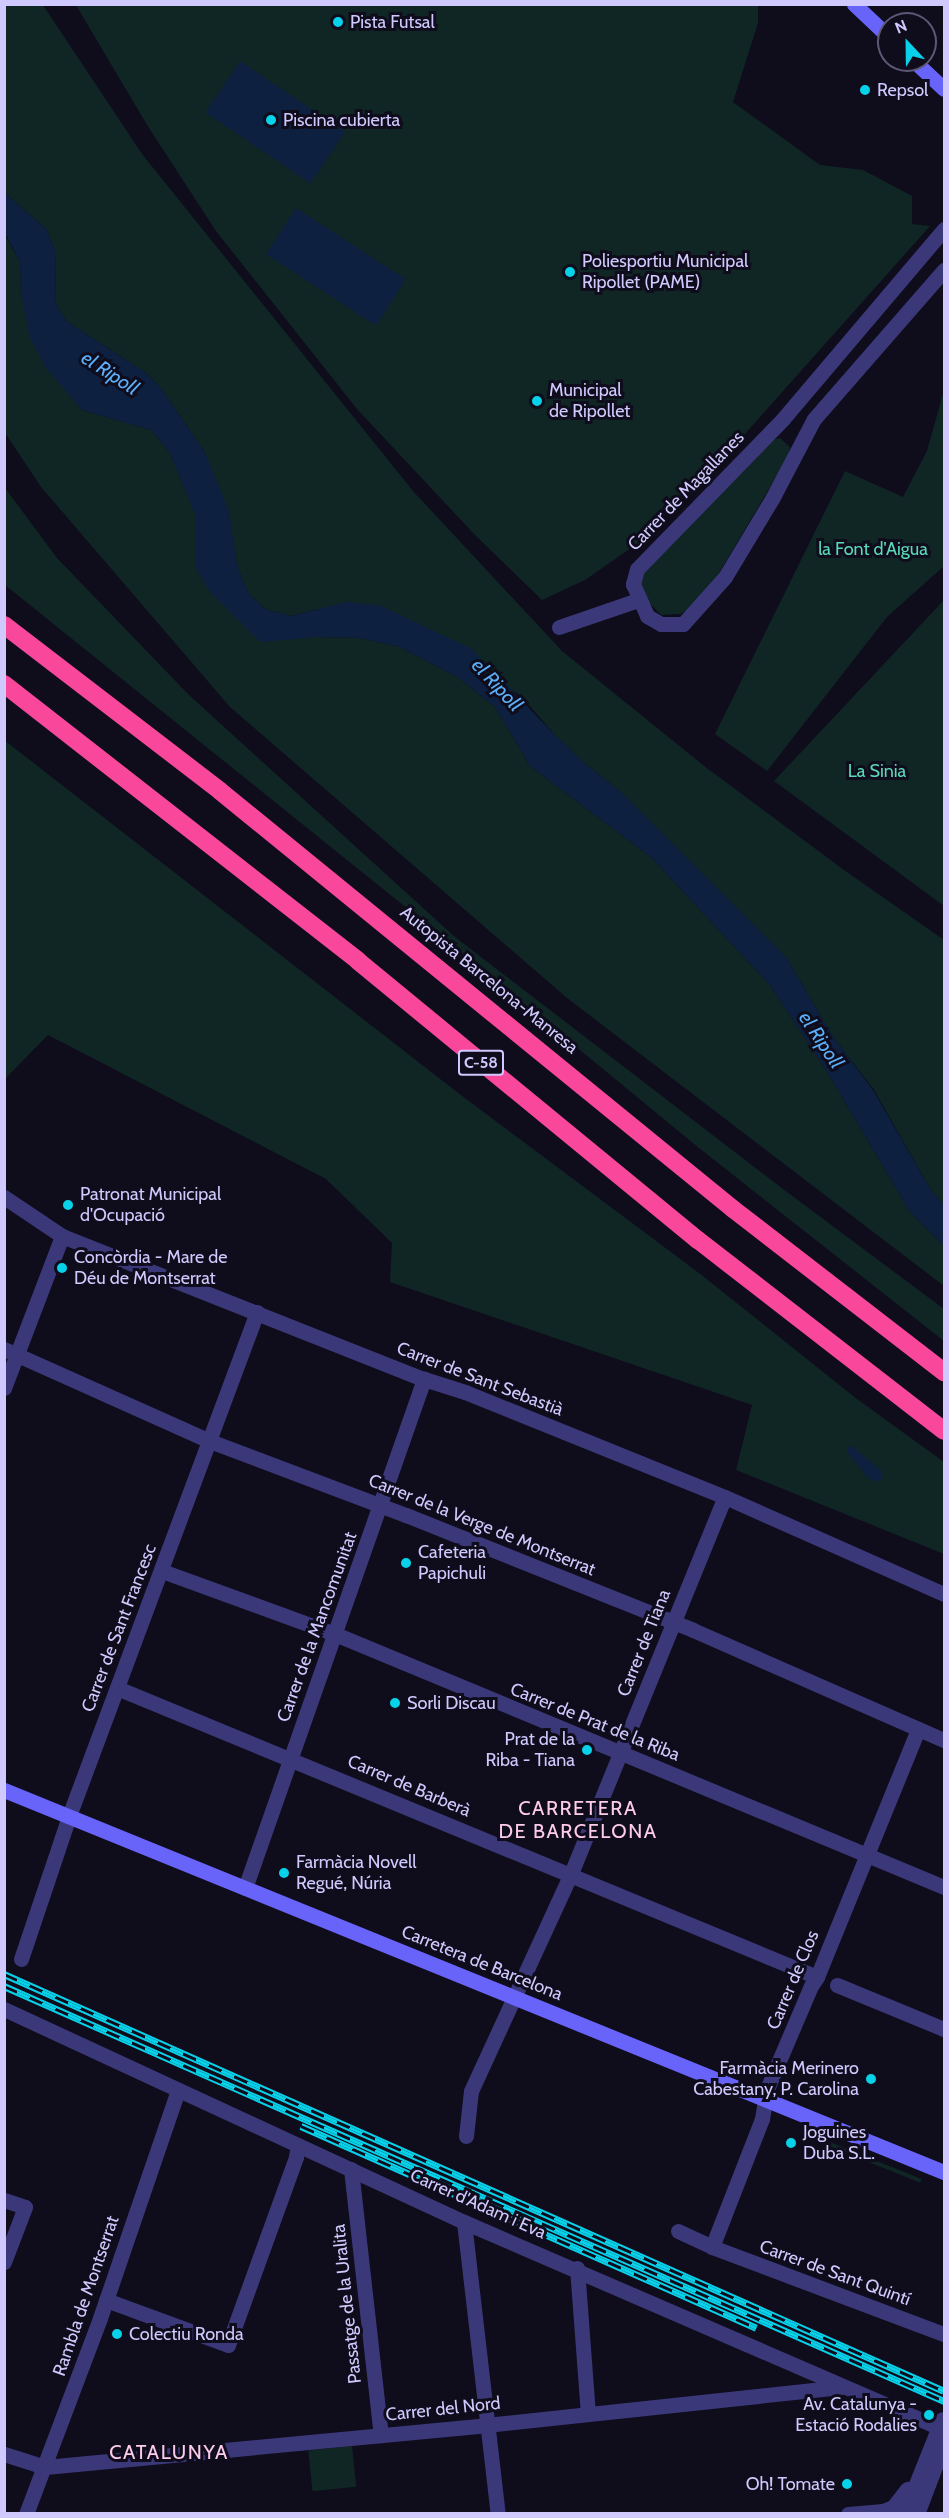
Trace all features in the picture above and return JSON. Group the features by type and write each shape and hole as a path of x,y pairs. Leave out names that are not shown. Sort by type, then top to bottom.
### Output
{"highway":[{"name":"Autopista Barcelona-Manresa","path":"4,623 352,896 733,1209 945,1372"},
{"name":"C-58","path":"4,684 349,954 707,1247 945,1431"}],"main road":[{"path":"854,4 877,26"},
{"path":"927,72 945,89"},
{"name":"Carretera de Barcelona","path":"4,1790 945,2172"}],"street":[{"name":"Carrer de Magallanes","path":"638,600 633,584 637,569 783,419 945,229"},
{"path":"559,627 638,600 647,616 661,624 672,626 683,624 725,577 773,497 814,419 945,270"},
{"name":"Carrer de Sant Sebastià","path":"4,1197 62,1236 424,1379 465,1392 724,1497 945,1594"},
{"path":"4,1388 10,1352 62,1236"},
{"name":"Carrer de Sant Francesc","path":"21,1959 69,1816 162,1571 207,1440 257,1312"},
{"name":"Carrer de la Verge de Montserrat","path":"10,1352 207,1440 381,1506 693,1630 945,1740"},
{"name":"Carrer de la Mancomunitat","path":"245,1888 424,1379"},
{"name":"Carrer de Tiana","path":"466,2136 471,2091 570,1876 724,1497"},
{"name":"Carrer de Prat de la Riba","path":"162,1571 335,1634 945,1887"},
{"name":"Carrer de Barberà","path":"117,1688 817,1977"},
{"name":"Carrer de Clos","path":"712,2247 762,2119 764,2099 810,1986 817,1977 918,1729"},
{"path":"837,1985 945,2029"},
{"name":"Carrer d'Adam i Eva","path":"4,2009 464,2222 577,2268 844,2387 940,2423 922,2464"},
{"name":"Rambla de Montserrat","path":"27,2514 106,2300 178,2090"},
{"path":"106,2300 228,2346 296,2157 298,2145"},
{"name":"Passatge de la Uralita","path":"351,2169 381,2435"},
{"path":"4,2199 25,2207 4,2262"},
{"path":"464,2222 498,2514"},
{"name":"Carrer de Sant Quintí","path":"678,2231 712,2247 945,2334"},
{"path":"577,2268 588,2413"},
{"name":"Carrer del Nord","path":"45,2467 486,2425 844,2387"},
{"path":"909,2512 945,2443"},
{"path":"4,2454 45,2467"},
{"path":"909,2512 922,2464"},
{"path":"848,2514 876,2512 893,2507 903,2498 922,2464"}],"green space":[{"path":"4,5 43,5 142,154 413,491 562,651 708,769 844,870 944,940 944,1205 931,1190 874,1090 833,1037 786,957 620,791 583,762 554,734 522,697 409,621 379,605 318,609 291,616 265,609 248,593 237,566 233,542 205,453 161,388 146,373 66,321 56,303 55,251 47,230 5,193"},
{"name":"Poliesportiu Municipal Ripollet (PAME)","path":"76,5 758,5 758,23 733,102 820,165 863,170 912,196 912,224 930,226 736,444 638,543 585,580 542,600 475,535 357,409 216,231 147,125"},
{"path":"4,233 20,262 21,295 82,410 151,430 170,453 196,515 195,540 210,592 320,637 361,638 400,647 459,678 495,707 530,766 652,858 770,985 826,1070 910,1212 944,1246 944,1286 567,998 230,707 41,487 5,433"},
{"name":"la Font d'Aigua","path":"944,390 944,566 887,617 767,771 715,734 845,471 903,497 927,451"},
{"path":"780,438 790,447 788,457 719,573 694,605 681,614 661,615 642,595 641,580 645,570 772,440"},
{"path":"5,488 57,558 189,695 455,937 783,1189 944,1309 944,1341 699,1148 439,934 5,585"},
{"name":"La Sinia","path":"944,600 944,906 774,781"},
{"path":"4,740 457,1092 699,1273 857,1399 944,1462 944,1554 736,1470 752,1405 390,1282 392,1243 326,1179 48,1035 5,1079"},
{"path":"807,2132 861,2155 859,2158 807,2137"},
{"path":"867,2157 922,2179 920,2183 866,2161"},
{"path":"352,2446 356,2487 313,2491 308,2451"}],"water":[{"name":"Piscina cubierta","path":"240,61 345,132 311,183 205,112"},
{"name":"el Ripoll","path":"5,193 47,230 55,251 56,303 66,321 146,373 161,388 205,453 229,511 237,566 248,593 265,609 291,616 346,602 379,605 472,649 554,734 583,762 620,791 786,957 833,1037 873,1090 931,1190 944,1205 944,1246 910,1212 826,1070 770,985 652,858 530,766 495,707 459,678 400,647 361,638 320,637 260,642 210,592 195,567 195,514 170,453 151,430 82,410 46,368 30,338 21,295 20,262 5,233"},
{"path":"296,208 406,279 376,325 266,254"},
{"path":"851,1445 881,1471 881,1480 875,1481 868,1478 848,1453 847,1450"}],"railway":[{"path":"4,1974 944,2391"},
{"path":"4,1986 944,2401"},
{"path":"301,2126 756,2328"}],"place":[{"name":"Pista Futsal","path":"338,22"},
{"name":"Repsol","path":"865,90"},
{"name":"Piscina cubierta","path":"271,120"},
{"name":"Poliesportiu Municipal Ripollet (PAME)","path":"570,272"},
{"name":"Municipal de Ripollet","path":"537,401"},
{"name":"Patronat Municipal d'Ocupació","path":"68,1205"},
{"name":"Concòrdia - Mare de Déu de Montserrat","path":"62,1268"},
{"name":"Cafeteria Papichuli","path":"406,1563"},
{"name":"Sorli Discau","path":"395,1703"},
{"name":"Prat de la Riba - Tiana","path":"587,1750"},
{"name":"Farmàcia Novell Regué, Núria","path":"284,1873"},
{"name":"Farmàcia Merinero Cabestany, P. Carolina","path":"871,2079"},
{"name":"Joguines Duba S.L.","path":"791,2143"},
{"name":"Colectiu Ronda","path":"117,2334"},
{"name":"Av. Catalunya - Estació Rodalies","path":"929,2415"},
{"name":"Oh! Tomate","path":"847,2484"}],"district":[{"name":"CARRETERA DE BARCELONA","path":"578,1820"},
{"name":"CATALUNYA","path":"169,2452"}]}
